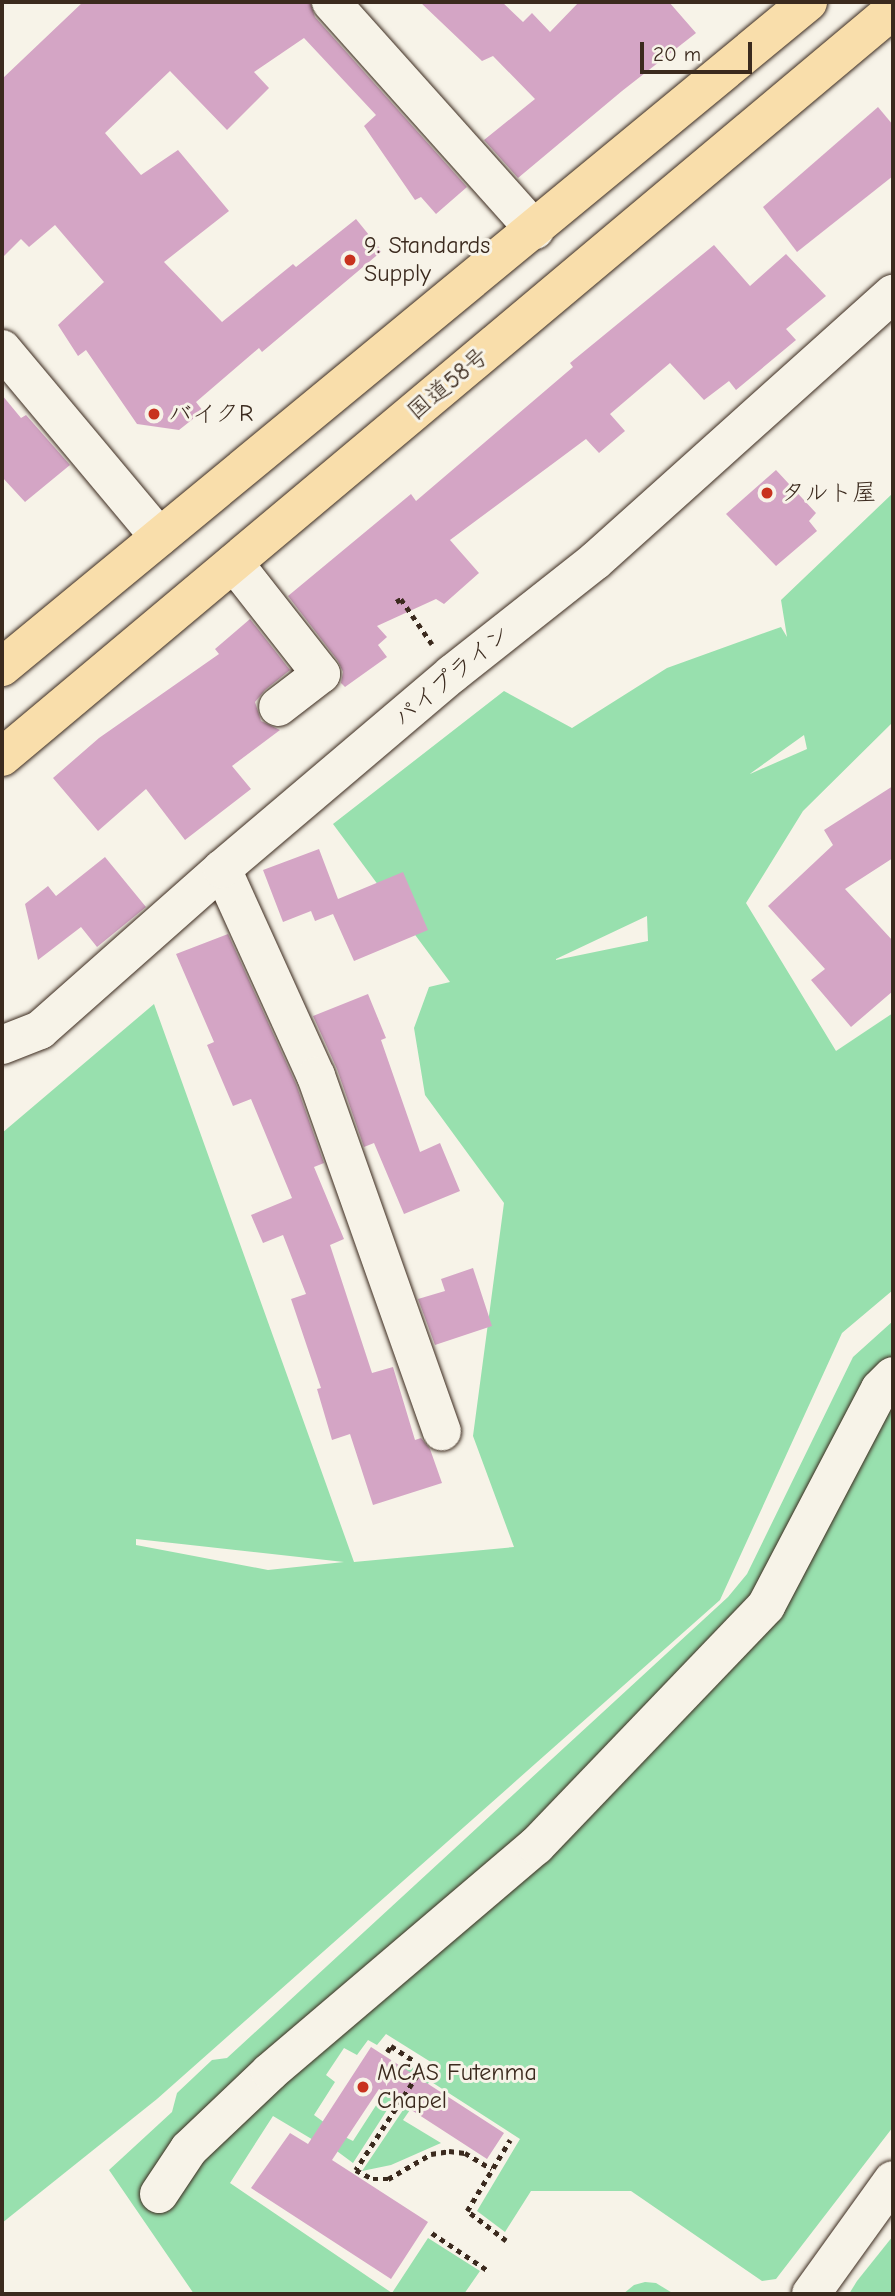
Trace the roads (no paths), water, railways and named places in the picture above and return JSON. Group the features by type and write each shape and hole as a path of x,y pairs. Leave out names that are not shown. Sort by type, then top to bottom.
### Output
{"highway":[{"path":"2,667 535,230 808,2"},
{"name":"国道58号","path":"2,757 893,10"}],"street":[{"path":"331,2 535,230"},
{"name":"パイプライン","path":"2,1045 40,1030 222,869 452,674 595,561 893,293"},
{"path":"2,349 159,537"},
{"path":"234,563 321,674 278,706"},
{"path":"222,869 316,1076 442,1431"},
{"path":"159,2194 189,2149 270,2072 536,1846 766,1606 880,1389 893,1376"},
{"path":"811,2294 893,2180"}],"place":[{"name":"9. Standards Supply","path":"350,260"},
{"name":"バイクR","path":"154,414"},
{"name":"タルト屋","path":"767,493"},
{"name":"MCAS Futenma Chapel","path":"363,2087"}]}
